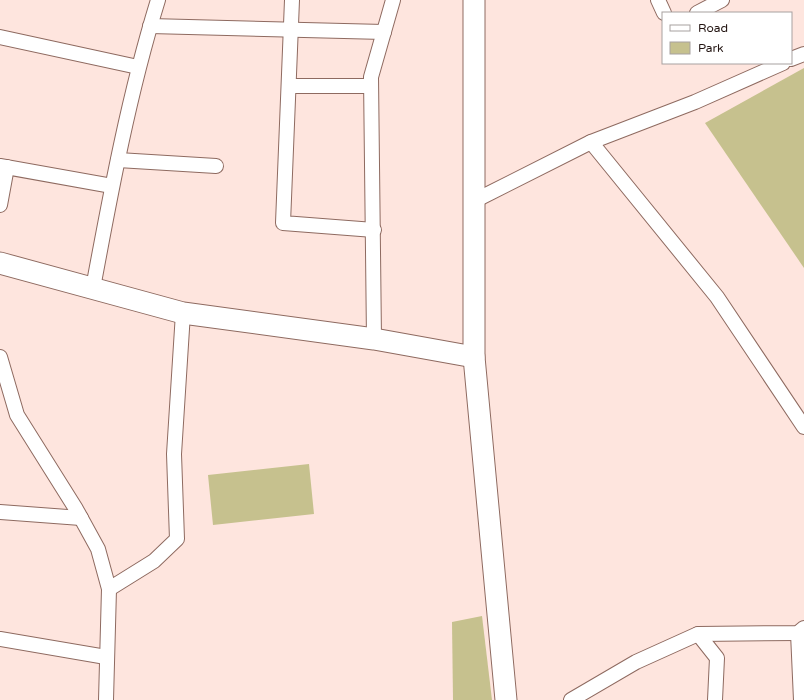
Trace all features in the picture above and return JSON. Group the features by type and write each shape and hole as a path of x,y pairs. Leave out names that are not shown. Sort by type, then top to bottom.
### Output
{"street":[{"path":"92,288 112,186 138,67 158,0"},
{"path":"292,0 283,223 374,230"},
{"path":"374,339 374,230 371,76 393,0"},
{"path":"474,0 474,357 506,700"},
{"path":"658,0 664,12"},
{"path":"699,12 722,0"},
{"path":"150,26 291,28 384,32"},
{"path":"0,37 138,67"},
{"path":"792,59 804,54"},
{"path":"474,201 591,142 695,102 781,64"},
{"path":"289,86 371,86"},
{"path":"591,142 717,297 804,427"},
{"path":"118,160 216,166"},
{"path":"0,205 3,166 112,186"},
{"path":"0,263 183,313 374,339 474,357"},
{"path":"109,589 154,562 177,540 174,454 183,313"},
{"path":"0,358 17,415 81,518 98,550 109,589 106,700"},
{"path":"0,512 81,518"},
{"path":"571,700 636,662 698,634 801,631 801,700"},
{"path":"698,634 717,658 715,700"},
{"path":"0,639 106,657"}],"green space":[{"path":"804,68 804,268 705,123"},
{"path":"309,464 314,514 213,525 208,475"},
{"path":"482,616 492,700 453,700 452,622"}]}
